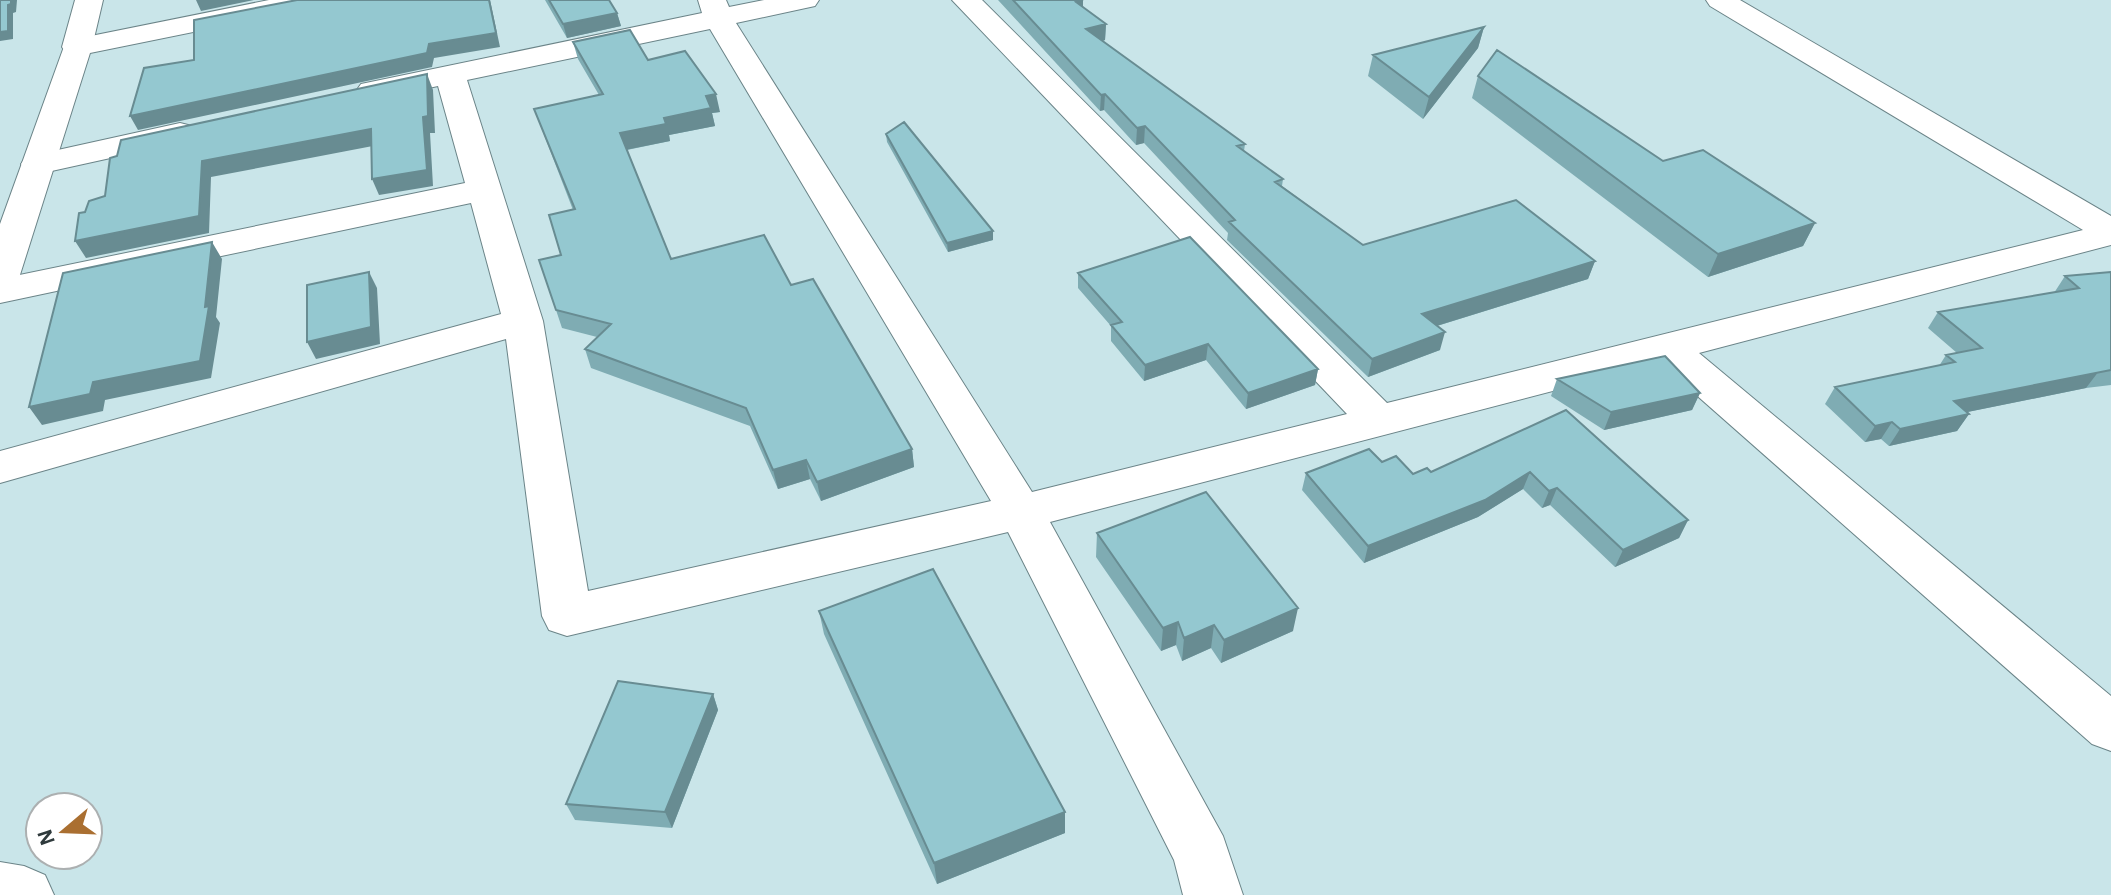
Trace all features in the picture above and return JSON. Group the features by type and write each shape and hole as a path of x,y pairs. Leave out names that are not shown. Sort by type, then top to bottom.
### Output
{"street":[{"path":"0,278 77,47 89,0"},
{"path":"77,47 312,0"},
{"path":"343,97 715,9 805,0"},
{"path":"966,0 1379,421"},
{"path":"1720,0 2111,232"},
{"path":"715,9 1021,512 1202,855 1213,895"},
{"path":"450,74 523,321 567,616 1021,512 2111,232"},
{"path":"38,164 206,127"},
{"path":"0,291 484,190"},
{"path":"0,467 523,321"},
{"path":"1668,348 2111,728"},
{"path":"0,891 24,895"}],"building":[{"path":"0,0 11,0 8,5 8,31 0,32"},
{"path":"297,0 489,0 496,33 429,44 427,53 130,116 144,68 194,60 194,20"},
{"path":"549,0 609,0 617,13 563,24"},
{"path":"1013,0 1083,0 1076,2 1106,24 1086,29 1245,144 1237,146 1283,179 1275,182 1363,245 1516,200 1595,261 1422,314 1445,332 1372,359 1229,222 1235,220 1145,126 1137,128 1105,94 1101,95"},
{"path":"1484,27 1429,97 1373,55"},
{"path":"630,30 648,60 685,51 716,94 706,96 711,108 664,118 666,124 620,133 671,259 764,235 791,285 813,279 912,449 817,482 806,460 773,470 746,408 585,349 611,324 556,310 539,260 561,255 549,215 575,209 534,109 603,94 573,42"},
{"path":"1497,50 1663,161 1703,150 1815,223 1718,254 1478,76"},
{"path":"427,74 428,116 423,117 427,170 372,179 371,129 202,161 199,216 75,241 79,213 85,212 89,201 105,196 110,158 117,156 121,140"},
{"path":"904,122 993,231 947,243 886,134"},
{"path":"1190,237 1318,369 1248,393 1208,344 1145,365 1111,325 1122,322 1078,273"},
{"path":"212,242 205,307 209,306 200,361 93,382 90,394 29,407 63,273"},
{"path":"369,272 371,327 307,342 307,285"},
{"path":"2111,272 2111,370 1954,401 1969,414 1900,429 1892,422 1875,426 1835,387 1955,362 1946,355 1982,348 1938,312 2079,288 2065,276"},
{"path":"1665,356 1700,393 1611,412 1557,379"},
{"path":"1566,410 1688,520 1623,550 1557,488 1549,491 1530,472 1485,500 1368,546 1306,473 1369,449 1382,462 1396,456 1413,474 1427,468 1431,472"},
{"path":"1206,492 1298,608 1224,640 1214,625 1184,638 1178,622 1163,628 1097,533"},
{"path":"933,569 1065,812 934,863 819,611"},
{"path":"618,681 713,694 665,812 566,804"}]}
